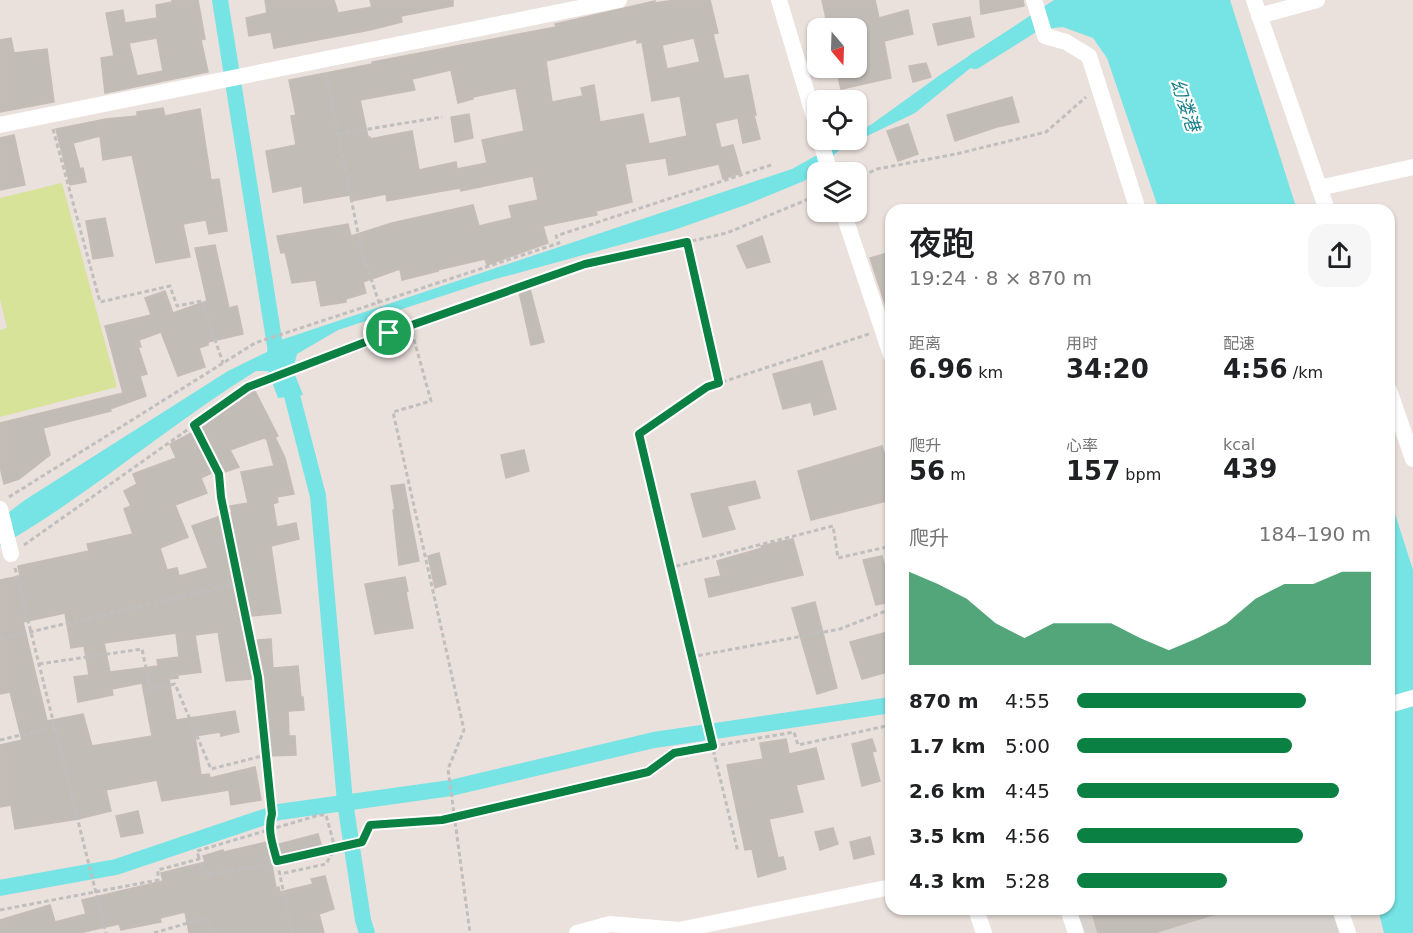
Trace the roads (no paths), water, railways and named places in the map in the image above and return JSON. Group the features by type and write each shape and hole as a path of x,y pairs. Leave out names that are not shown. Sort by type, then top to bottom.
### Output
{"street":[{"path":"0,126 619,0"},
{"path":"779,0 807,93"},
{"path":"1034,0 1045,36 1066,42 1089,56 1136,204"},
{"path":"1309,1 1256,8 1325,204"},
{"path":"1319,188 1413,167"},
{"path":"846,222 885,338"},
{"path":"1395,407 1413,459"},
{"path":"0,509 11,554"},
{"path":"1395,703 1413,698"},
{"path":"577,933 610,924 679,930 885,888"},
{"path":"978,915 984,933"},
{"path":"1070,915 1075,933"},
{"path":"1342,915 1348,933"}],"water":[{"name":"幻溇港","path":"1054,0 1230,0 1295,204 1157,204 1107,58 1093,38 1063,27 1015,32 915,113 867,136 867,127 940,75"},
{"path":"826,150 840,150 826,162 807,162 807,178 804,181 748,204 674,230 485,282 338,330 297,354 293,370 303,395 278,398 268,371 256,371 223,392 66,505 0,546 0,519 25,500 228,371 267,352 269,344 792,169"},
{"path":"1395,514 1413,570 1413,933 1384,933 1380,915 1395,915"}],"waterway":[{"path":"220,0 276,352 289,384 318,496 345,802 367,933"},
{"path":"975,61 1056,10 1077,0"},
{"path":"0,888 116,867 279,812 451,788 654,740 885,706"}]}
